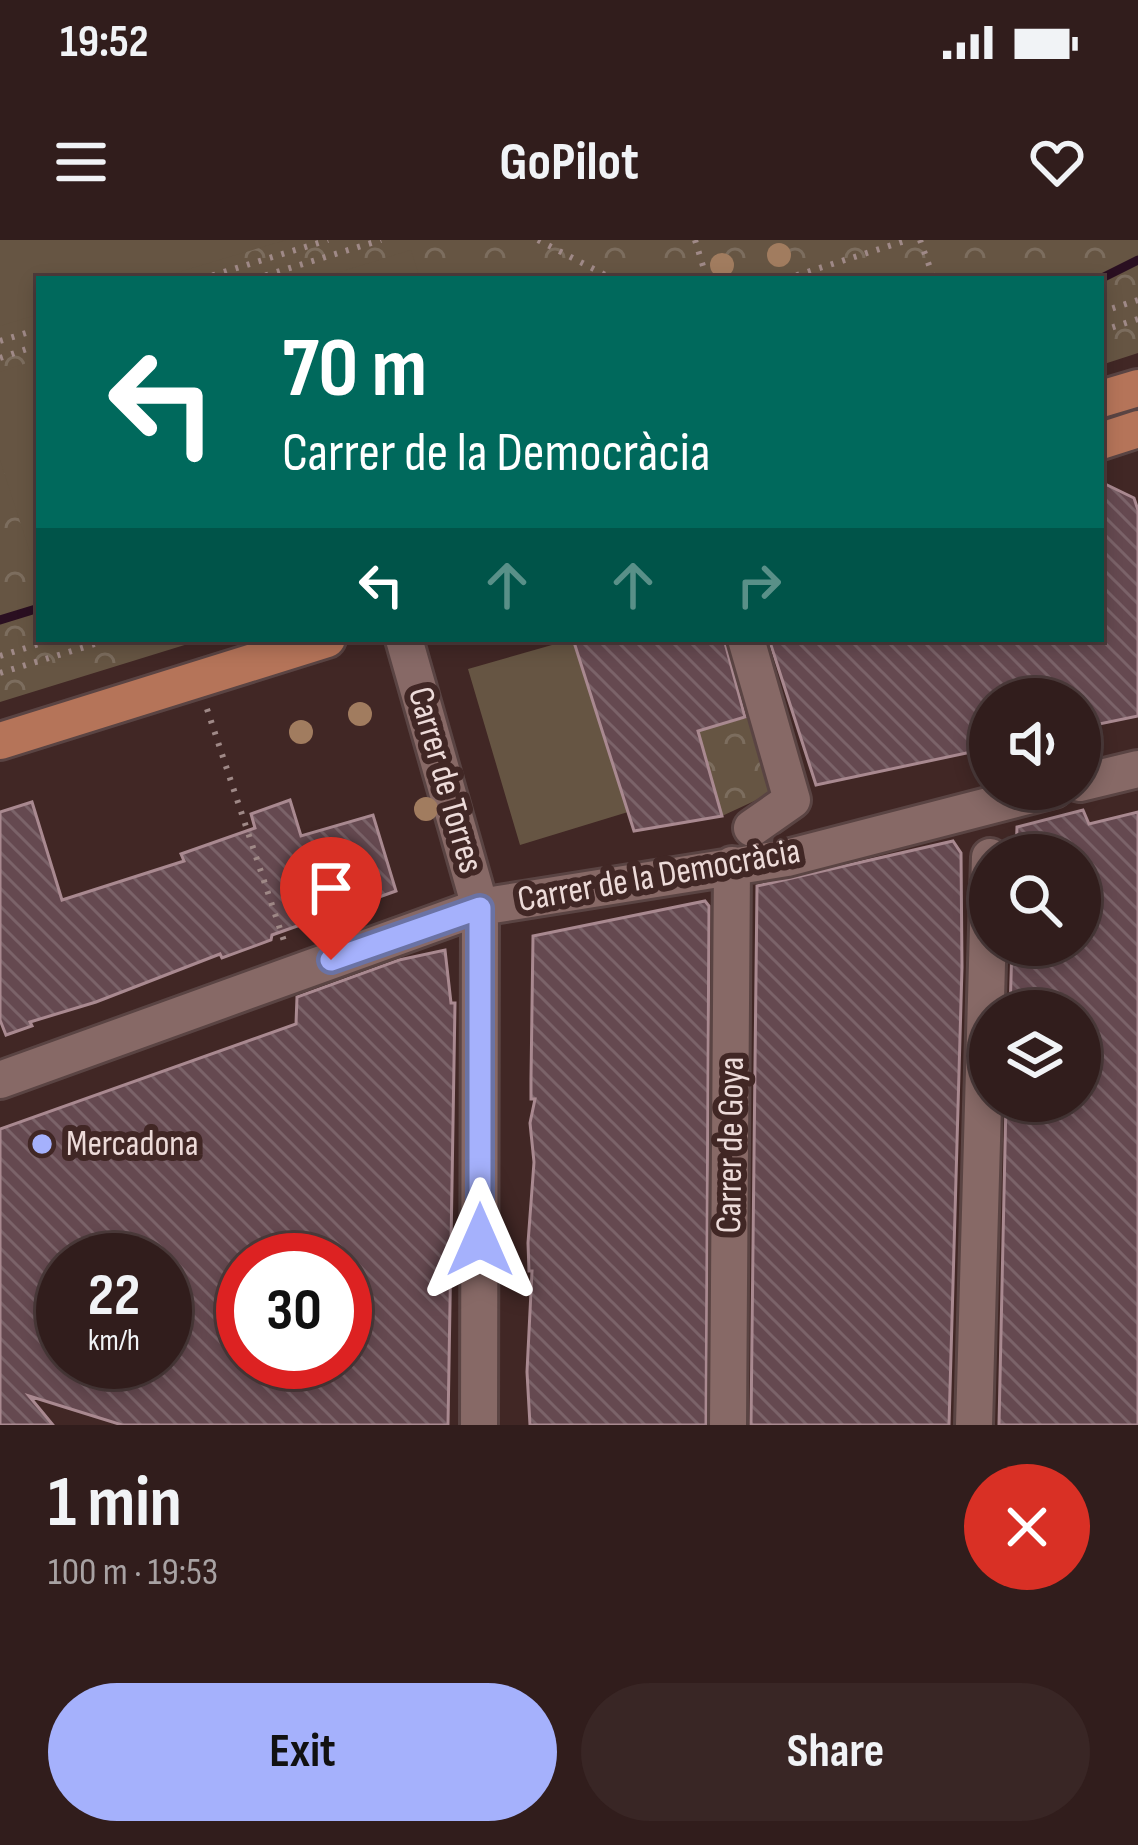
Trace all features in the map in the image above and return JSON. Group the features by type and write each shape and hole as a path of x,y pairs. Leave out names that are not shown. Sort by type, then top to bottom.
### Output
{"main road":[{"path":"1104,398 1138,388"},
{"path":"1104,440 1138,429"},
{"path":"0,741 317,642"}],"street":[{"name":"Carrer de Torres","path":"405,642 480,908 479,1425"},
{"path":"747,642 792,800 752,828"},
{"path":"1101,778 1138,769"},
{"name":"Carrer de la Democràcia","path":"0,1080 480,908 788,857 969,810"},
{"name":"Carrer de Goya","path":"728,1425 732,865"},
{"path":"974,1425 987,966"}],"path":[{"path":"212,276 328,240"},
{"path":"264,276 382,240"},
{"path":"538,240 607,276"},
{"path":"694,240 706,276"},
{"path":"794,276 908,240"},
{"path":"920,240 933,276"},
{"path":"1104,311 1138,300"},
{"path":"1104,330 1138,319"},
{"path":"0,341 36,330"},
{"path":"0,358 36,347"},
{"path":"0,656 45,642"},
{"path":"0,673 101,642"},
{"path":"197,679 294,973"}],"green space":[{"path":"0,240 1138,240 1138,353 1104,364 1104,276 36,276 36,642 194,642 0,702"},
{"path":"0,240 286,240 166,276 36,276 36,315 0,326"},
{"path":"411,250 419,276 327,276"},
{"path":"36,360 36,571 0,460 0,372"},
{"path":"574,642 628,812 520,845 468,669"},
{"path":"758,715 782,788 722,816 697,731"}],"building":[{"path":"1104,483 1134,498 1138,510 1138,716 1101,724 1101,678 969,678 969,752 816,785 770,642 1104,642"},
{"path":"574,642 725,642 745,717 698,731 722,816 634,831"},
{"path":"290,800 301,836 373,815 396,891 222,958 220,954 30,1022 32,1026 6,1035 0,1020 0,812 32,802 62,900 184,861 181,854 255,828 251,814"},
{"path":"1083,810 1089,824 1138,812 1138,1425 999,1425 1006,1122 1101,1122 1101,990 1011,990 1011,966 1101,966 1101,834 1017,834 1017,827"},
{"path":"953,841 961,853 962,967 949,1425 751,1425 757,886"},
{"path":"705,901 709,906 706,1425 530,1425 533,936"},
{"path":"445,950 451,1003 455,1003 448,1425 122,1425 29,1396 53,1425 0,1425 0,1129 296,1024 297,997 399,960"}],"waterway":[{"path":"1104,277 1138,260"},
{"path":"0,620 36,609"}],"place":[{"name":"Mercadona","path":"42,1144"}],"route":[{"path":"331,960 480,908 480,1240"}]}
